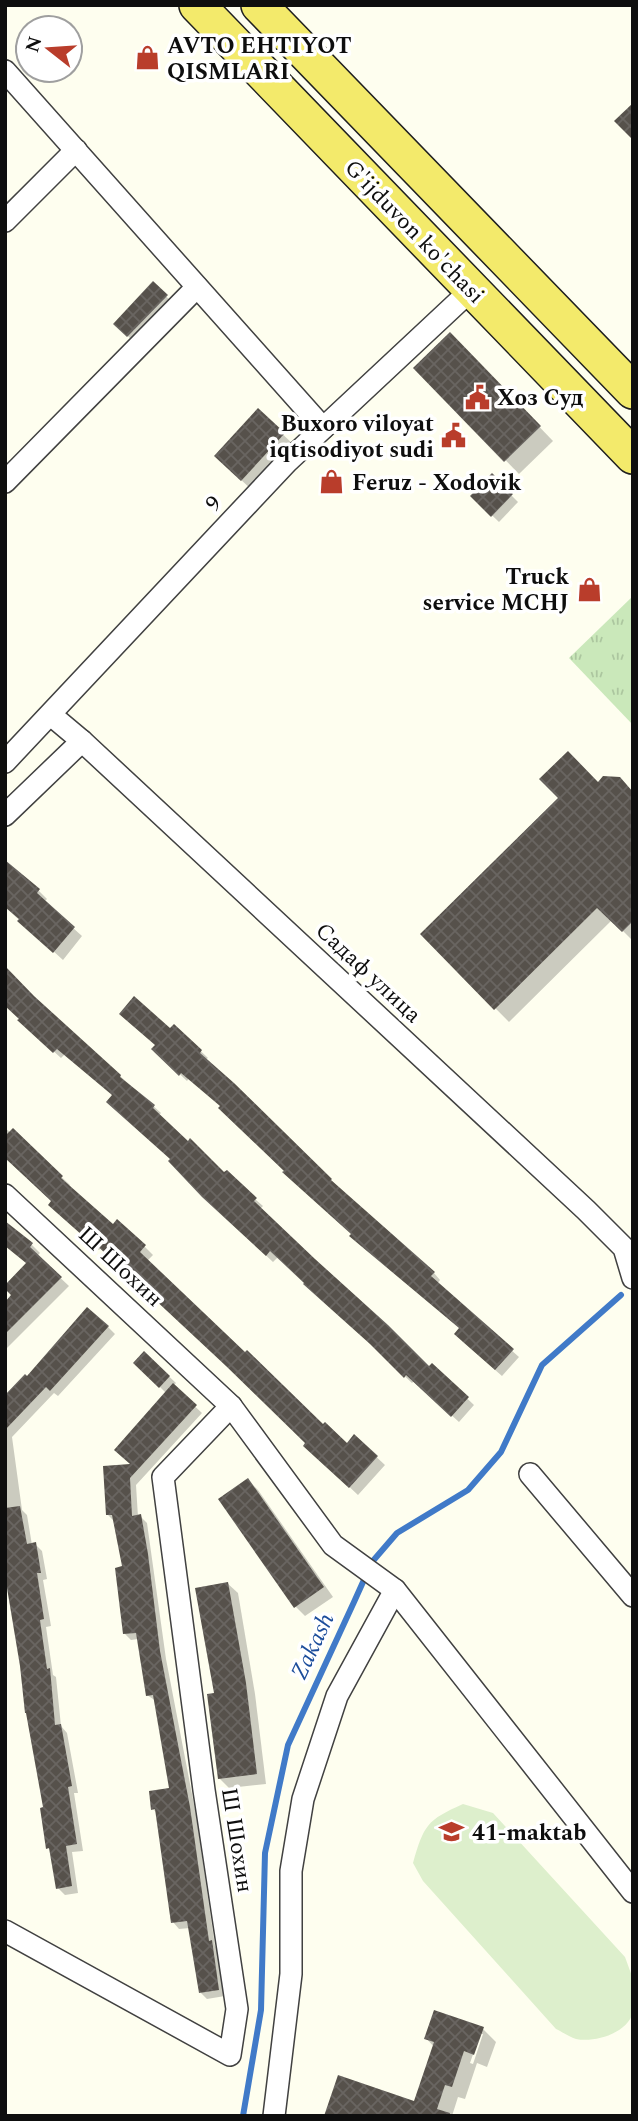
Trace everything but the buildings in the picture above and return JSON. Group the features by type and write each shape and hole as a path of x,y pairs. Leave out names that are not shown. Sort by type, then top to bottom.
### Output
{"main road":[{"name":"G'ijduvon ko'chasi","path":"197,5 633,456"},
{"name":"G'ijduvon ko'chasi","path":"259,5 633,391"},
{"path":"300,112 332,82"},
{"path":"538,359 570,326"}],"street":[{"path":"5,71 323,428"},
{"path":"5,221 76,150"},
{"path":"5,482 197,286"},
{"name":"9","path":"5,762 286,462 471,290"},
{"name":"Садаф улица","path":"51,715 586,1210 624,1248 629,1273 633,1278"},
{"path":"5,815 82,741"},
{"name":"Ш Шохин","path":"5,1195 231,1406 333,1545 394,1590"},
{"name":"Ш Шохин","path":"5,1931 230,2055 237,2009 204,1790 163,1477 231,1406"},
{"path":"530,1474 633,1597"},
{"path":"274,2116 291,1974 291,1871 303,1799 337,1696 394,1590 633,1892"}],"green space":[{"path":"633,596 633,725 569,658"},
{"path":"463,1804 493,1813 625,1957 633,1979 633,2012 625,2026 618,2031 601,2038 584,2040 556,2029 423,1881 413,1863 424,1832 434,1820"}],"waterway":[{"name":"Zakash","path":"243,2116 261,2010 265,1853 288,1745 372,1562 397,1533 468,1490 501,1452 542,1365 621,1295"}],"place":[{"name":"AVTO EHTIYOT QISMLARI","path":"147,58"},
{"name":"Хоз Суд","path":"477,397"},
{"name":"Buxoro viloyat iqtisodiyot sudi","path":"454,436"},
{"name":"Feruz - Xodovik","path":"332,482"},
{"name":"Truck service MCHJ","path":"589,589"},
{"name":"41-maktab","path":"452,1832"}]}
